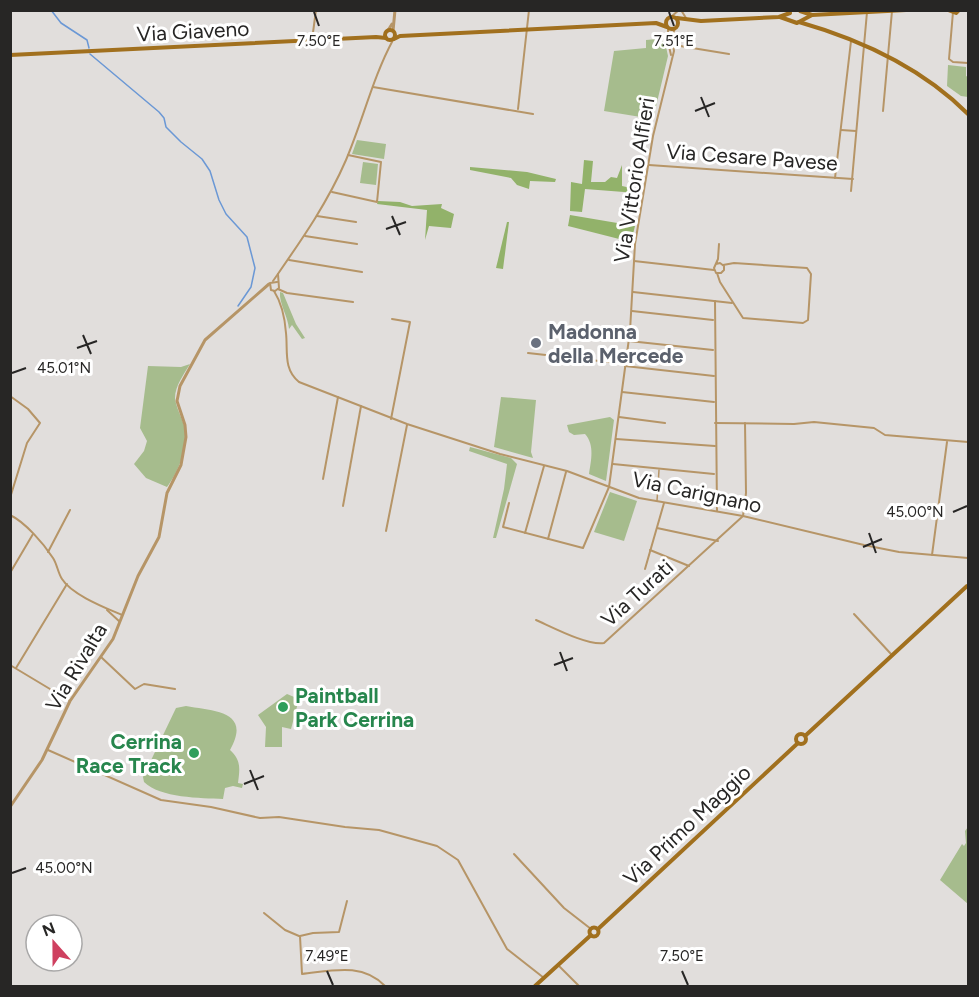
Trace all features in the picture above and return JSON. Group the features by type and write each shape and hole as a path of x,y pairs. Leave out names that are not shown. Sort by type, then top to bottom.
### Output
{"main road":[{"path":"800,11 812,15 906,10"},
{"name":"Via Giaveno","path":"779,17 791,11"},
{"name":"Via Giaveno","path":"791,11 789,16 791,21"},
{"path":"800,11 802,16 800,21"},
{"path":"800,21 812,15"},
{"name":"Via Giaveno","path":"656,23 676,28 683,23 701,21 779,17 795,23 800,21 851,38 888,55 932,82 969,114"},
{"name":"Via Giaveno","path":"386,36 393,39 400,36 656,23 672,18 701,21"},
{"path":"668,27 672,18"},
{"path":"672,18 676,28"},
{"name":"Via Giaveno","path":"10,55 312,41 386,36 394,32 400,36"},
{"path":"393,39 394,32"},
{"path":"892,655 959,592 968,587"},
{"name":"Via Primo Maggio","path":"598,929 798,743 800,734 805,736 892,655"},
{"path":"535,987 591,935 591,929 594,927 598,929 597,936 591,935"}],"street":[{"path":"312,41 316,10"},
{"path":"389,47 386,36 395,10"},
{"path":"518,110 529,10"},
{"path":"672,18 680,10 684,18 701,21"},
{"path":"883,111 892,11"},
{"path":"954,11 950,59 953,62 969,63"},
{"path":"851,191 867,12"},
{"path":"393,20 394,32"},
{"name":"Via Vittorio Alfieri","path":"668,27 668,45 672,57"},
{"name":"Via Vittorio Alfieri","path":"548,539 583,548 609,488 629,341 634,261 653,136 672,57 674,45 672,38 676,28"},
{"name":"Via Vittorio Alfieri","path":"669,37 674,45"},
{"path":"835,178 851,38"},
{"path":"270,284 305,236 331,192 348,155 393,39"},
{"path":"674,45 729,54"},
{"path":"373,87 533,114"},
{"path":"841,130 857,131"},
{"path":"331,192 377,202 381,162 348,155"},
{"name":"Via Cesare Pavese","path":"649,165 853,179"},
{"path":"317,216 356,222"},
{"path":"305,236 357,244"},
{"path":"719,243 718,259 722,273 720,282"},
{"path":"289,260 362,272"},
{"path":"634,261 709,269 728,263 807,268 811,274 808,320 803,323 743,318 732,303 714,269"},
{"path":"717,273 722,273"},
{"path":"276,290 278,274"},
{"path":"270,284 278,283"},
{"path":"278,283 287,293 354,302"},
{"path":"270,284 276,290 282,290"},
{"name":"Via Rivalta","path":"10,807 26,786 70,701 113,639 138,576 159,537 167,493 181,465 186,437 185,425 177,401 180,386 205,340 270,284"},
{"name":"Via Carignano","path":"276,290 284,318 287,364 293,377 299,382 392,419 500,454 567,471 639,498 743,516 864,545 969,558"},
{"path":"633,292 732,303"},
{"path":"715,301 717,512"},
{"path":"632,311 714,320"},
{"path":"392,319 410,322 392,419"},
{"path":"629,341 714,350"},
{"path":"528,353 714,376"},
{"path":"622,392 715,402"},
{"path":"10,396 28,409 40,423 27,443 10,498"},
{"path":"323,479 338,396"},
{"path":"343,506 361,406"},
{"path":"619,417 665,423"},
{"path":"743,516 746,493 745,422"},
{"path":"715,423 814,422 874,428 885,435 947,442 969,442"},
{"path":"386,531 407,424"},
{"path":"616,439 715,446"},
{"path":"932,555 947,442"},
{"path":"613,464 716,474"},
{"path":"525,533 544,465"},
{"path":"657,501 660,469"},
{"path":"509,503 503,527 548,539 567,471"},
{"path":"645,569 664,502"},
{"path":"48,552 70,510"},
{"path":"10,515 27,526 54,560 62,579 67,584 104,608 120,622"},
{"name":"Via Turati","path":"536,620 576,637 602,644 743,516"},
{"path":"657,528 718,541"},
{"path":"10,573 33,534"},
{"path":"650,550 689,567"},
{"path":"16,668 67,584"},
{"path":"104,608 122,615"},
{"path":"854,614 892,655"},
{"path":"101,657 135,689 144,684 175,689"},
{"path":"10,665 70,701"},
{"path":"46,749 161,800 212,807 260,819 279,817 379,830 437,846 458,860 507,949 544,978"},
{"path":"514,854 564,908 591,929"},
{"path":"264,913 285,930 300,936 339,932 347,900"},
{"path":"300,936 302,974 349,969 371,975 386,987"},
{"path":"558,965 579,987"}],"green space":[{"path":"658,39 665,42 668,56 653,119 604,111 614,51 646,48 646,40"},
{"path":"948,65 966,67 968,97 961,96 947,86"},
{"path":"357,140 386,144 384,159 352,154"},
{"path":"584,160 593,161 591,182 605,182 611,177 617,178 622,165 622,186 640,190 637,193 585,189 582,212 570,211 571,182 582,184"},
{"path":"363,162 378,164 376,185 360,183"},
{"path":"470,167 527,172 556,179 555,182 530,181 529,189 517,185 511,178 470,170"},
{"path":"378,201 400,202 412,206 442,204 441,208 454,214 451,228 429,226 425,240 427,210 377,204"},
{"path":"570,215 635,226 631,242 568,226"},
{"path":"507,222 509,222 503,269 496,268"},
{"path":"280,292 283,293 296,324 305,338 302,339 292,325 289,329"},
{"path":"190,364 175,394 177,408 184,425 184,450 179,466 167,487 146,478 134,464 144,451 147,441 140,428 148,366 181,367"},
{"path":"501,397 536,400 531,452 533,458 494,447"},
{"path":"610,417 614,420 606,481 589,474 592,453 588,438 585,434 574,435 569,432 567,425"},
{"path":"470,447 511,458 517,464 496,538 493,538 507,464 469,451"},
{"path":"610,492 637,501 624,541 594,532"},
{"name":"Paintball Park Cerrina","path":"287,694 299,699 291,729 282,727 282,747 265,747 266,727 258,715"},
{"name":"Cerrina Race Track","path":"186,706 227,715 236,727 236,737 230,750 239,765 238,783 243,784 242,788 233,786 225,788 223,799 170,794 144,782 143,777 176,708"},
{"path":"968,827 968,904 940,880 962,844 964,846 966,843 965,831"}],"waterway":[{"path":"51,10 61,23 87,40 89,48"},
{"path":"90,54 159,112 164,118 166,127 202,159 210,171 226,214 247,237 255,268 251,287 238,306"}],"place":[{"name":"Madonna della Mercede","path":"536,343"},
{"name":"Paintball Park Cerrina","path":"283,707"},
{"name":"Cerrina Race Track","path":"194,753"}]}
